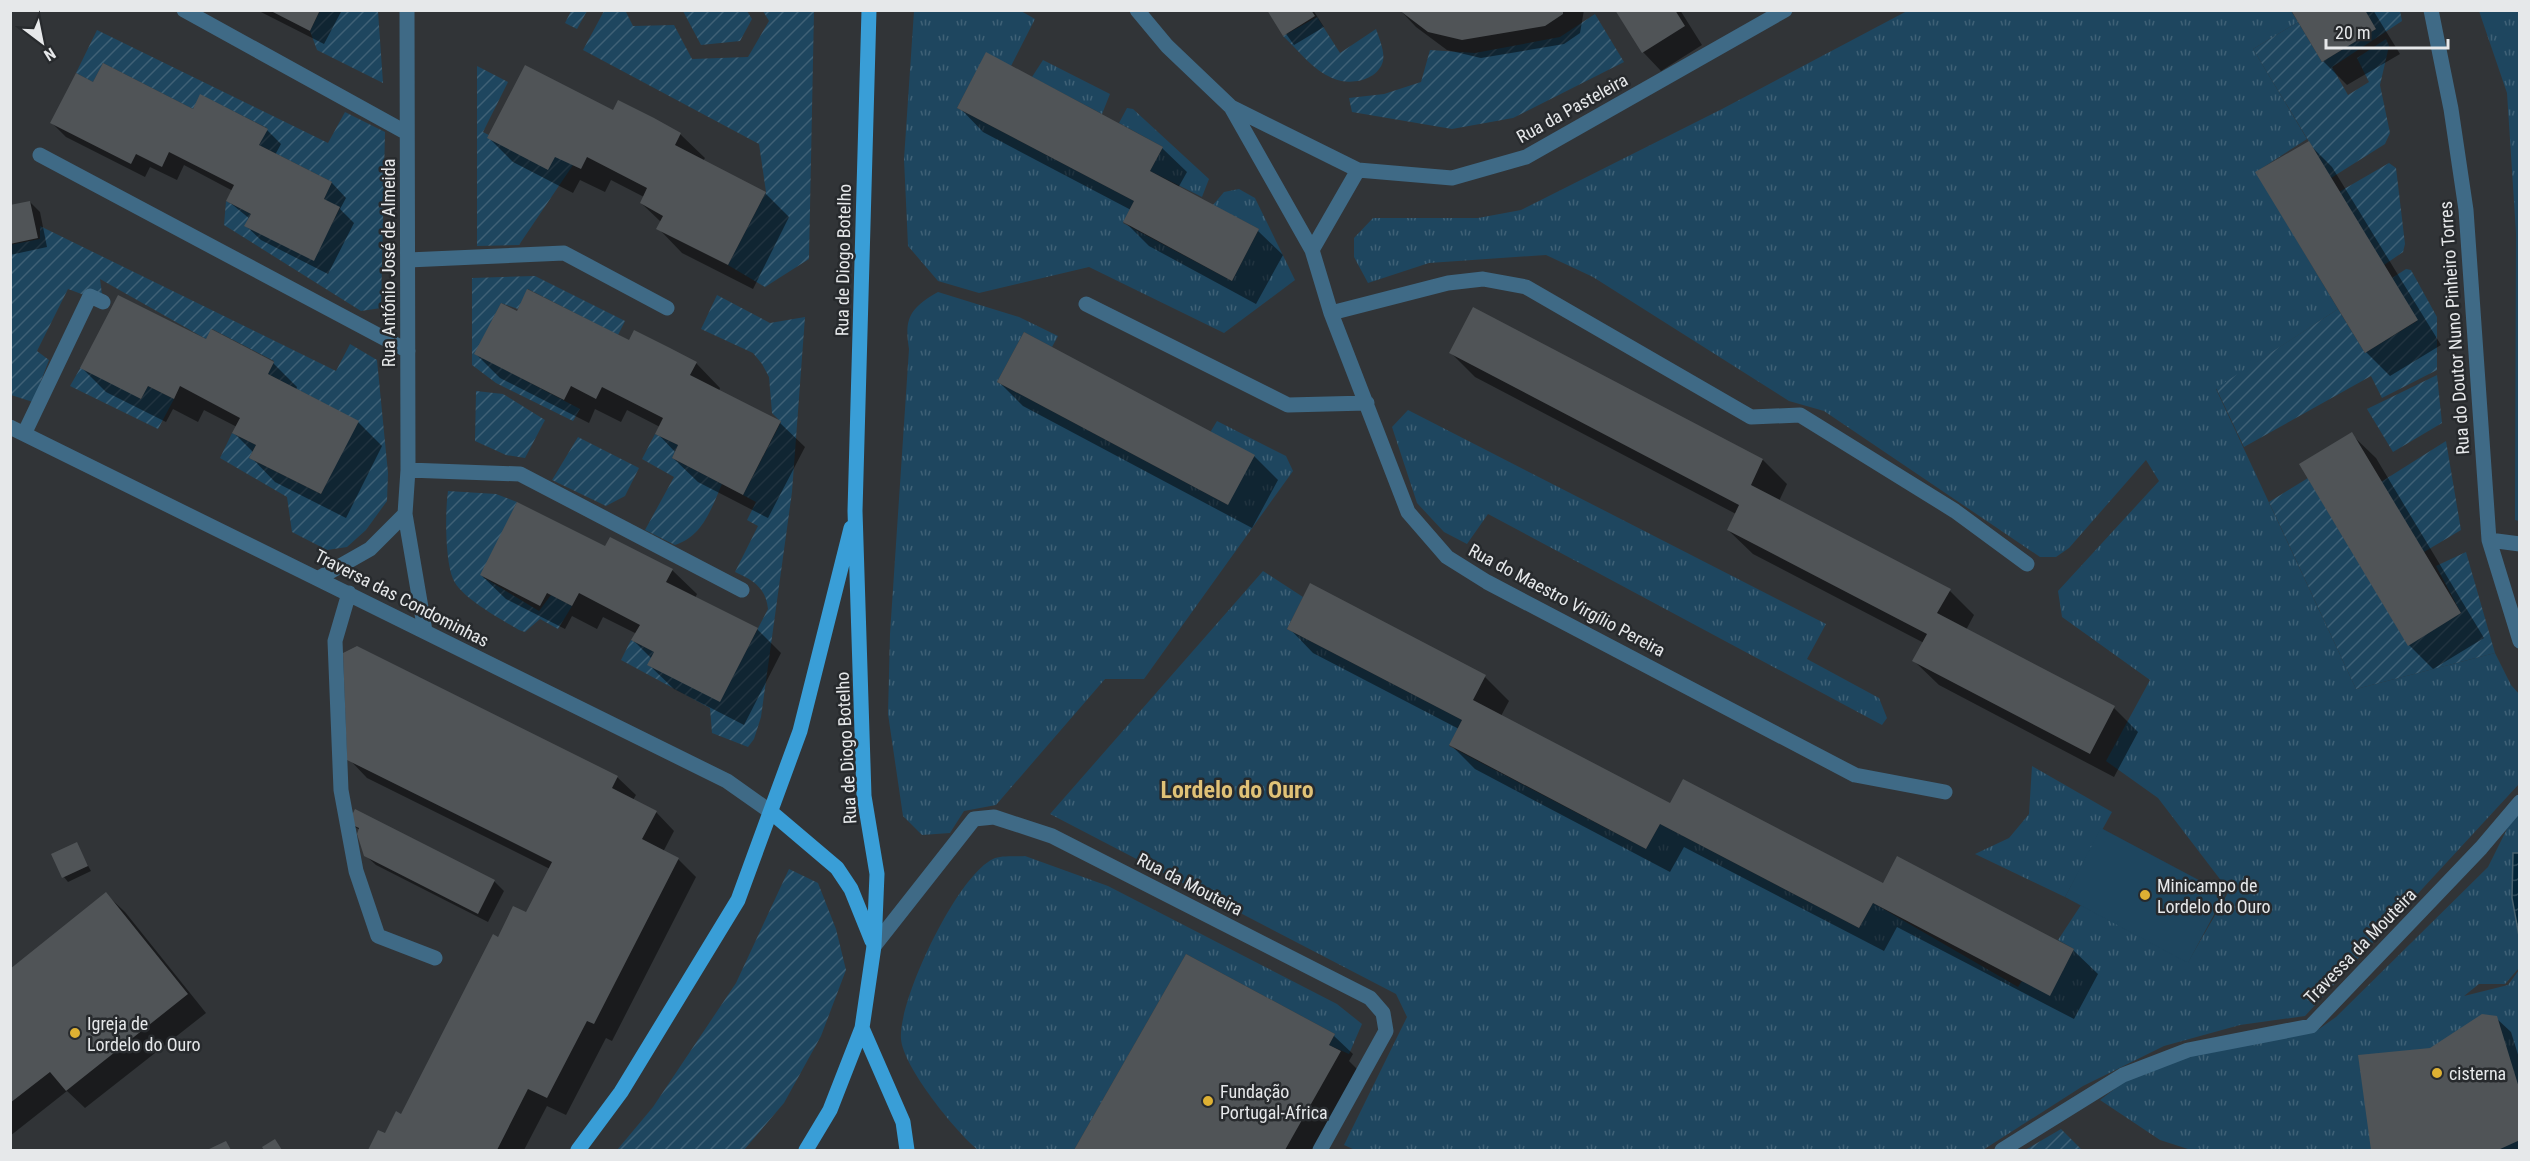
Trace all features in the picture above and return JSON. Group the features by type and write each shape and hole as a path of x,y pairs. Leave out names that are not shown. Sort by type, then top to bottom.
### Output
{"main road":[{"name":"Rua de Diogo Botelho","path":"806,1150 830,1110 862,1028 874,946 877,874 864,796 855,511 869,10"},
{"name":"Rua de Diogo Botelho","path":"578,1150 621,1092 738,900 800,731 855,511"},
{"name":"Rua de Diogo Botelho","path":"771,812 837,868 851,888 874,946"},
{"path":"862,1028 903,1122 907,1150"}],"street":[{"path":"184,10 407,133"},
{"name":"Rua António José de Almeida","path":"407,10 408,470 405,514 425,631"},
{"path":"1137,10 1167,45 1231,106"},
{"name":"Rua da Pasteleira","path":"1231,106 1358,170 1452,178 1526,157 1785,10"},
{"name":"Rua do Doutor Nuno Pinheiro Torres","path":"2431,10 2451,109 2466,210 2489,540 2520,641"},
{"name":"Rua do Maestro Virgílio Pereira","path":"1231,106 1312,250 1331,313 1408,512 1447,557 1487,582 1855,775 1945,792"},
{"path":"40,155 408,351"},
{"path":"1312,250 1358,170"},
{"path":"408,260 564,253 667,308"},
{"path":"1331,313 1448,283 1483,279 1526,287 1751,417 1800,415 1955,511 2027,564"},
{"path":"25,432 90,296 103,302"},
{"path":"1086,304 1288,405 1367,403"},
{"name":"Traversa das Condominhas","path":"10,427 25,432 727,781 771,812"},
{"path":"408,470 520,474 742,590"},
{"path":"319,578 370,549 405,514"},
{"path":"2489,540 2520,544"},
{"path":"349,593 335,641 341,790 356,872 378,936 435,958"},
{"name":"Travessa da Mouteira","path":"2002,1150 2122,1075 2188,1050 2311,1026 2481,848 2520,802"},
{"name":"Rua da Mouteira","path":"874,946 974,819 994,817 1052,836 1370,998 1383,1013 1386,1031 1322,1150"}],"green space":[{"path":"625,10 633,26 674,25 692,59 748,57 769,21 763,11 814,11 809,259 765,287 728,265 766,192 759,144 583,50 604,11"},
{"path":"320,11 378,11 383,83 317,50 310,31"},
{"path":"571,11 587,11 577,29 565,23"},
{"path":"683,11 747,11 752,19 740,41 701,45"},
{"path":"914,11 1021,11 1035,19 1011,66 986,53 957,108 1134,201 1123,223 1232,281 1259,229 1213,205 1224,192 1239,189 1255,198 1295,280 1224,333 1089,267 979,293 938,281 908,246 904,159"},
{"path":"1907,11 2291,11 2298,22 2253,49 2307,139 2256,172 2338,309 2216,389 2356,689 2495,653 2511,685 2520,695 2519,784 2305,1016 2240,1025 2164,1046 2083,1086 1983,1150 1355,1150 1344,1145 1407,1017 1396,994 1050,814 1263,571 1303,597 1287,629 1462,720 1449,746 1646,849 1660,824 1859,928 1873,903 2018,987 2022,981 2050,995 2074,949 2058,940 2081,905 2188,962 2229,891 2158,798 2106,761 2150,680 2062,617 2058,591 2159,481 2146,460 2069,548 2056,557 2040,557 1824,411 1789,401 1593,277 1546,255 1429,263 1368,283 1354,257 1354,238 1373,218 1478,218 1521,210 1722,109"},
{"path":"2365,11 2400,11 2402,21 2332,67 2348,95 2369,82 2357,58 2386,39 2389,46 2380,85 2390,133 2385,144 2331,178 2253,49 2298,22 2322,62 2376,29"},
{"path":"2479,11 2519,11 2519,521 2515,520 2516,233 2507,93"},
{"path":"1595,14 1624,62 1513,118 1452,129 1352,112 1349,98 1384,94 1421,82 1430,50 1475,53 1560,37"},
{"path":"1317,17 1340,53 1376,29 1383,57 1380,68 1362,80 1346,82 1325,75 1312,65 1283,36"},
{"path":"97,30 328,143 345,112 385,132 381,308 361,311 224,225 226,201 251,214 245,225 313,260 340,208 324,199 332,182 259,145 267,128 201,95 193,109 103,63 93,82 76,73"},
{"path":"1043,60 1110,94 1102,114 1032,77"},
{"path":"477,66 508,82 483,132 543,163 550,150 575,162 519,245 477,246"},
{"path":"1127,108 1133,109 1209,179 1202,197 1150,171 1163,147 1119,123"},
{"path":"2389,163 2396,168 2405,244 2403,252 2384,265 2339,192"},
{"path":"40,226 336,371 350,344 377,360 388,473 387,501 366,530 347,547 327,550 292,532 287,497 220,458 232,433 256,445 249,458 321,494 358,421 268,374 274,361 212,329 206,339 100,279 103,302 68,289 37,351 49,360 33,402 11,395 10,245 40,239"},
{"path":"2406,269 2411,270 2437,317 2437,370 2382,398 2371,376 2244,447 2216,388 2338,309 2365,353 2417,321 2392,278"},
{"path":"535,276 625,321 618,335 528,289 518,309 501,303 475,354 580,409 573,421 496,383 472,365 472,278"},
{"path":"938,292 1019,317 1058,336 1052,347 1024,332 997,382 1228,505 1211,431 1217,421 1286,456 1293,471 1144,679 1105,679 996,805 964,811 950,833 922,835 903,816 888,714 890,634 909,349 907,329 915,309"},
{"path":"717,295 770,323 805,317 792,492 761,717 754,739 748,747 712,733 710,708 621,660 631,640 654,652 720,701 768,609 765,595 758,586 735,572 758,526 747,520 756,502 743,495 781,422 772,413 769,377 753,353 701,329"},
{"path":"82,365 141,399 148,386 174,399 158,429 70,386"},
{"path":"2437,375 2442,423 2393,452 2367,409"},
{"path":"476,391 503,394 545,420 525,458 506,455 475,441"},
{"path":"1408,410 1826,624 1807,659 1879,698 1887,718 1882,725 1488,514 1467,544 1444,532 1417,503 1392,427"},
{"path":"655,434 678,445 672,458 722,484 705,521 693,535 675,545 645,530 674,477 642,459"},
{"path":"578,437 639,468 625,496 606,506 552,480"},
{"path":"2446,441 2461,530 2424,552 2381,482"},
{"path":"2308,478 2408,645 2461,613 2436,566 2466,552 2495,653 2356,689 2269,502"},
{"path":"448,491 496,494 517,502 483,577 539,611 551,595 572,606 558,629 540,619 525,632 519,630 482,608 457,586 450,571 447,548"},
{"path":"2032,766 2112,812 2065,897 1975,854 2009,838 2029,814"},
{"path":"2519,809 2519,853 2514,853 2513,904 2519,936 2519,968 2505,984 2479,984 2464,996 2508,985 2519,970 2519,1150 2191,1150 2160,1140 2100,1100 2133,1075 2173,1058 2319,1029 2336,1017 2488,867"},
{"name":"Minicampo de Lordelo do Ouro","path":"2101,828 2225,894 2188,963 2065,897"},
{"path":"1025,856 1108,886 1337,1004 1362,1024 1349,1054 1329,1045 1335,1034 1186,954 1074,1150 978,1150 944,1114 920,1082 904,1051 901,1039 903,1021 919,969 947,913 963,889 979,870 993,859"},
{"path":"789,869 818,883 836,929 846,970 821,1036 784,1103 744,1150 617,1150 653,1107 736,983"},
{"path":"2061,1129 2082,1150 2025,1150"}],"water":[{"path":"2513,853 2519,853 2519,936 2512,898"}],"building":[{"path":"269,10 320,10 310,31"},
{"path":"1267,10 1311,10 1315,16 1283,36"},
{"path":"1399,10 1563,10 1563,14 1545,26 1462,40 1428,32"},
{"path":"1615,10 1675,10 1685,26 1642,53"},
{"path":"2291,10 2365,10 2376,29 2322,62"},
{"path":"986,52 1163,147 1150,171 1259,229 1232,281 1123,222 1134,201 957,108"},
{"path":"103,63 193,109 200,94 268,129 259,145 332,182 324,199 340,207 314,261 244,226 251,214 226,201 234,185 169,152 162,167 136,154 131,164 50,123 76,73 93,82"},
{"path":"525,65 613,110 618,100 654,118 681,133 675,145 766,192 728,265 656,229 663,216 640,203 647,188 587,157 581,169 555,157 548,170 487,138"},
{"path":"2309,141 2418,320 2365,353 2255,172"},
{"path":"30,201 38,238 10,244 10,205"},
{"path":"527,289 629,340 634,330 697,362 690,375 781,421 743,495 672,458 678,445 655,434 663,418 602,387 596,399 571,386 564,400 474,354 501,303 517,311"},
{"path":"118,295 206,339 211,329 274,362 268,374 359,421 321,494 249,458 256,445 232,433 240,418 180,386 174,399 148,386 141,399 80,368"},
{"path":"1473,307 1763,459 1751,485 1951,589 1937,613 2115,706 2090,754 1912,661 1927,634 1727,530 1739,505 1449,353"},
{"path":"1024,332 1255,455 1228,505 997,382"},
{"path":"2352,432 2461,613 2408,646 2299,464"},
{"path":"517,502 605,546 610,537 673,569 666,582 758,628 720,702 647,665 654,652 631,640 640,625 579,593 572,606 547,593 540,606 480,575"},
{"path":"1310,583 1486,675 1473,700 1670,803 1683,779 1883,883 1897,856 2074,949 2050,996 1873,903 1859,928 1660,824 1646,849 1449,745 1462,720 1287,629"},
{"path":"357,646 618,776 612,788 657,811 642,839 679,858 594,1024 587,1021 547,1098 528,1089 497,1150 368,1150 378,1130 385,1133 396,1111 401,1114 493,934 498,937 513,906 526,912 552,862 347,760 343,653"},
{"path":"355,809 495,880 478,914 364,856 357,834 359,828 348,823"},
{"path":"77,842 88,866 62,878 51,854"},
{"name":"Igreja de Lordelo do Ouro","path":"106,892 188,994 66,1091 50,1072 10,1103 10,969"},
{"name":"Fundação Portugal-Africa","path":"1186,954 1335,1034 1329,1045 1341,1051 1285,1150 1074,1150"},
{"name":"cisterna","path":"2482,1014 2497,1016 2520,1091 2520,1140 2498,1150 2371,1150 2358,1055 2430,1048"},
{"path":"275,1139 282,1150 264,1150 262,1147"},
{"path":"226,1141 231,1150 207,1150"}],"place":[{"name":"Minicampo de Lordelo do Ouro","path":"2145,895"},
{"name":"Igreja de Lordelo do Ouro","path":"75,1033"},
{"name":"cisterna","path":"2437,1073"},
{"name":"Fundação Portugal-Africa","path":"1208,1101"}],"district":[{"name":"Lordelo do Ouro","path":"1237,790"}]}
